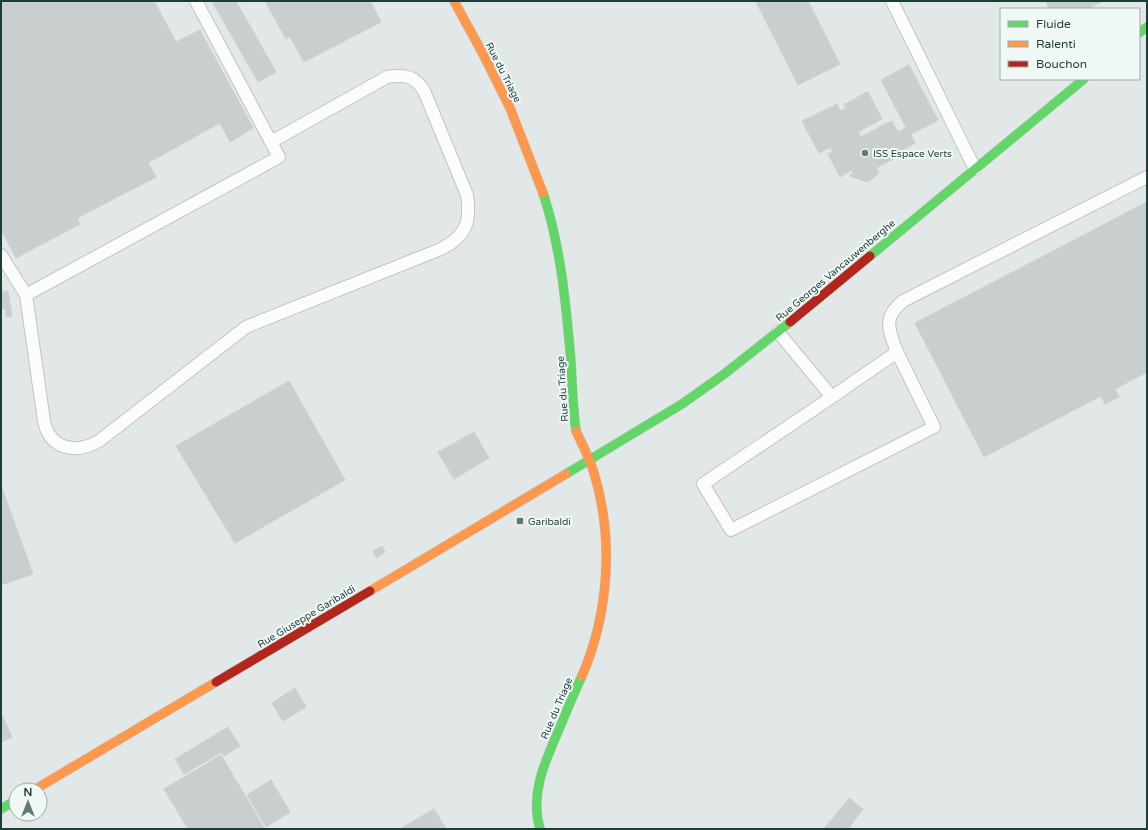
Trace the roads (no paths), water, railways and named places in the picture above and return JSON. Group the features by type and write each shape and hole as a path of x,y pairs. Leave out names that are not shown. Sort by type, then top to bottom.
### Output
{"street":[{"name":"Rue du Triage","path":"454,1 510,108 534,168 547,206 564,285 576,430 594,472 601,498 605,527 606,574 602,608 595,640 586,666 540,777 536,804 536,816 540,829"},
{"name":"Rue Georges Vancauwenberghe","path":"589,461 682,404 723,375 778,332 1083,80"},
{"name":"Rue Giuseppe Garibaldi","path":"47,782 589,461"}],"lane":[{"path":"26,295 279,157 196,1"},
{"path":"892,1 974,169"},
{"path":"1,255 26,295 46,430 56,442 63,446 81,448 90,446 100,441 246,327 441,249 459,237 465,227 469,207 467,195 425,93 421,85 415,79 407,76 387,77 271,142"},
{"path":"897,352 703,484 730,530 934,427 897,352 889,330 888,321 891,313 903,301 1147,177"},
{"path":"778,332 832,397"}],"place":[{"name":"ISS Espace Verts","path":"865,153"},
{"name":"Garibaldi","path":"520,521"}]}
